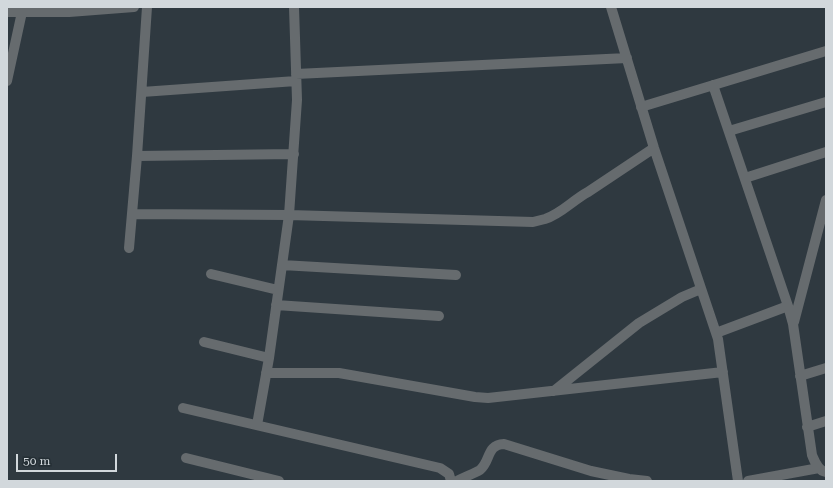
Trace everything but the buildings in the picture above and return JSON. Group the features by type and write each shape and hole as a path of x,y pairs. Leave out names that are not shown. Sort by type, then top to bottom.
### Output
{"street":[{"path":"7,12 69,12 134,7"},
{"path":"130,248 147,7"},
{"path":"257,426 269,358 289,215 297,100 294,7"},
{"path":"611,7 654,148 718,339 738,481"},
{"path":"7,81 22,12"},
{"path":"641,107 826,51"},
{"path":"142,92 296,78 627,58"},
{"path":"713,85 793,324 812,455 819,470 814,481"},
{"path":"728,131 826,102"},
{"path":"132,214 289,215 533,222 546,219 565,208 579,197 654,148"},
{"path":"745,178 826,152"},
{"path":"137,156 294,154"},
{"path":"793,324 826,200"},
{"path":"282,265 456,275"},
{"path":"210,274 278,290"},
{"path":"554,391 639,323 676,301 701,289"},
{"path":"276,305 439,316"},
{"path":"716,333 788,306"},
{"path":"204,342 269,358"},
{"path":"800,376 826,368"},
{"path":"266,373 339,373 488,398 723,372"},
{"path":"182,408 440,468 449,474 451,481"},
{"path":"807,426 826,421"},
{"path":"457,481 483,467 494,446 498,444 504,444 591,471 646,481"},
{"path":"186,458 279,481"},
{"path":"748,481 819,470"}]}
